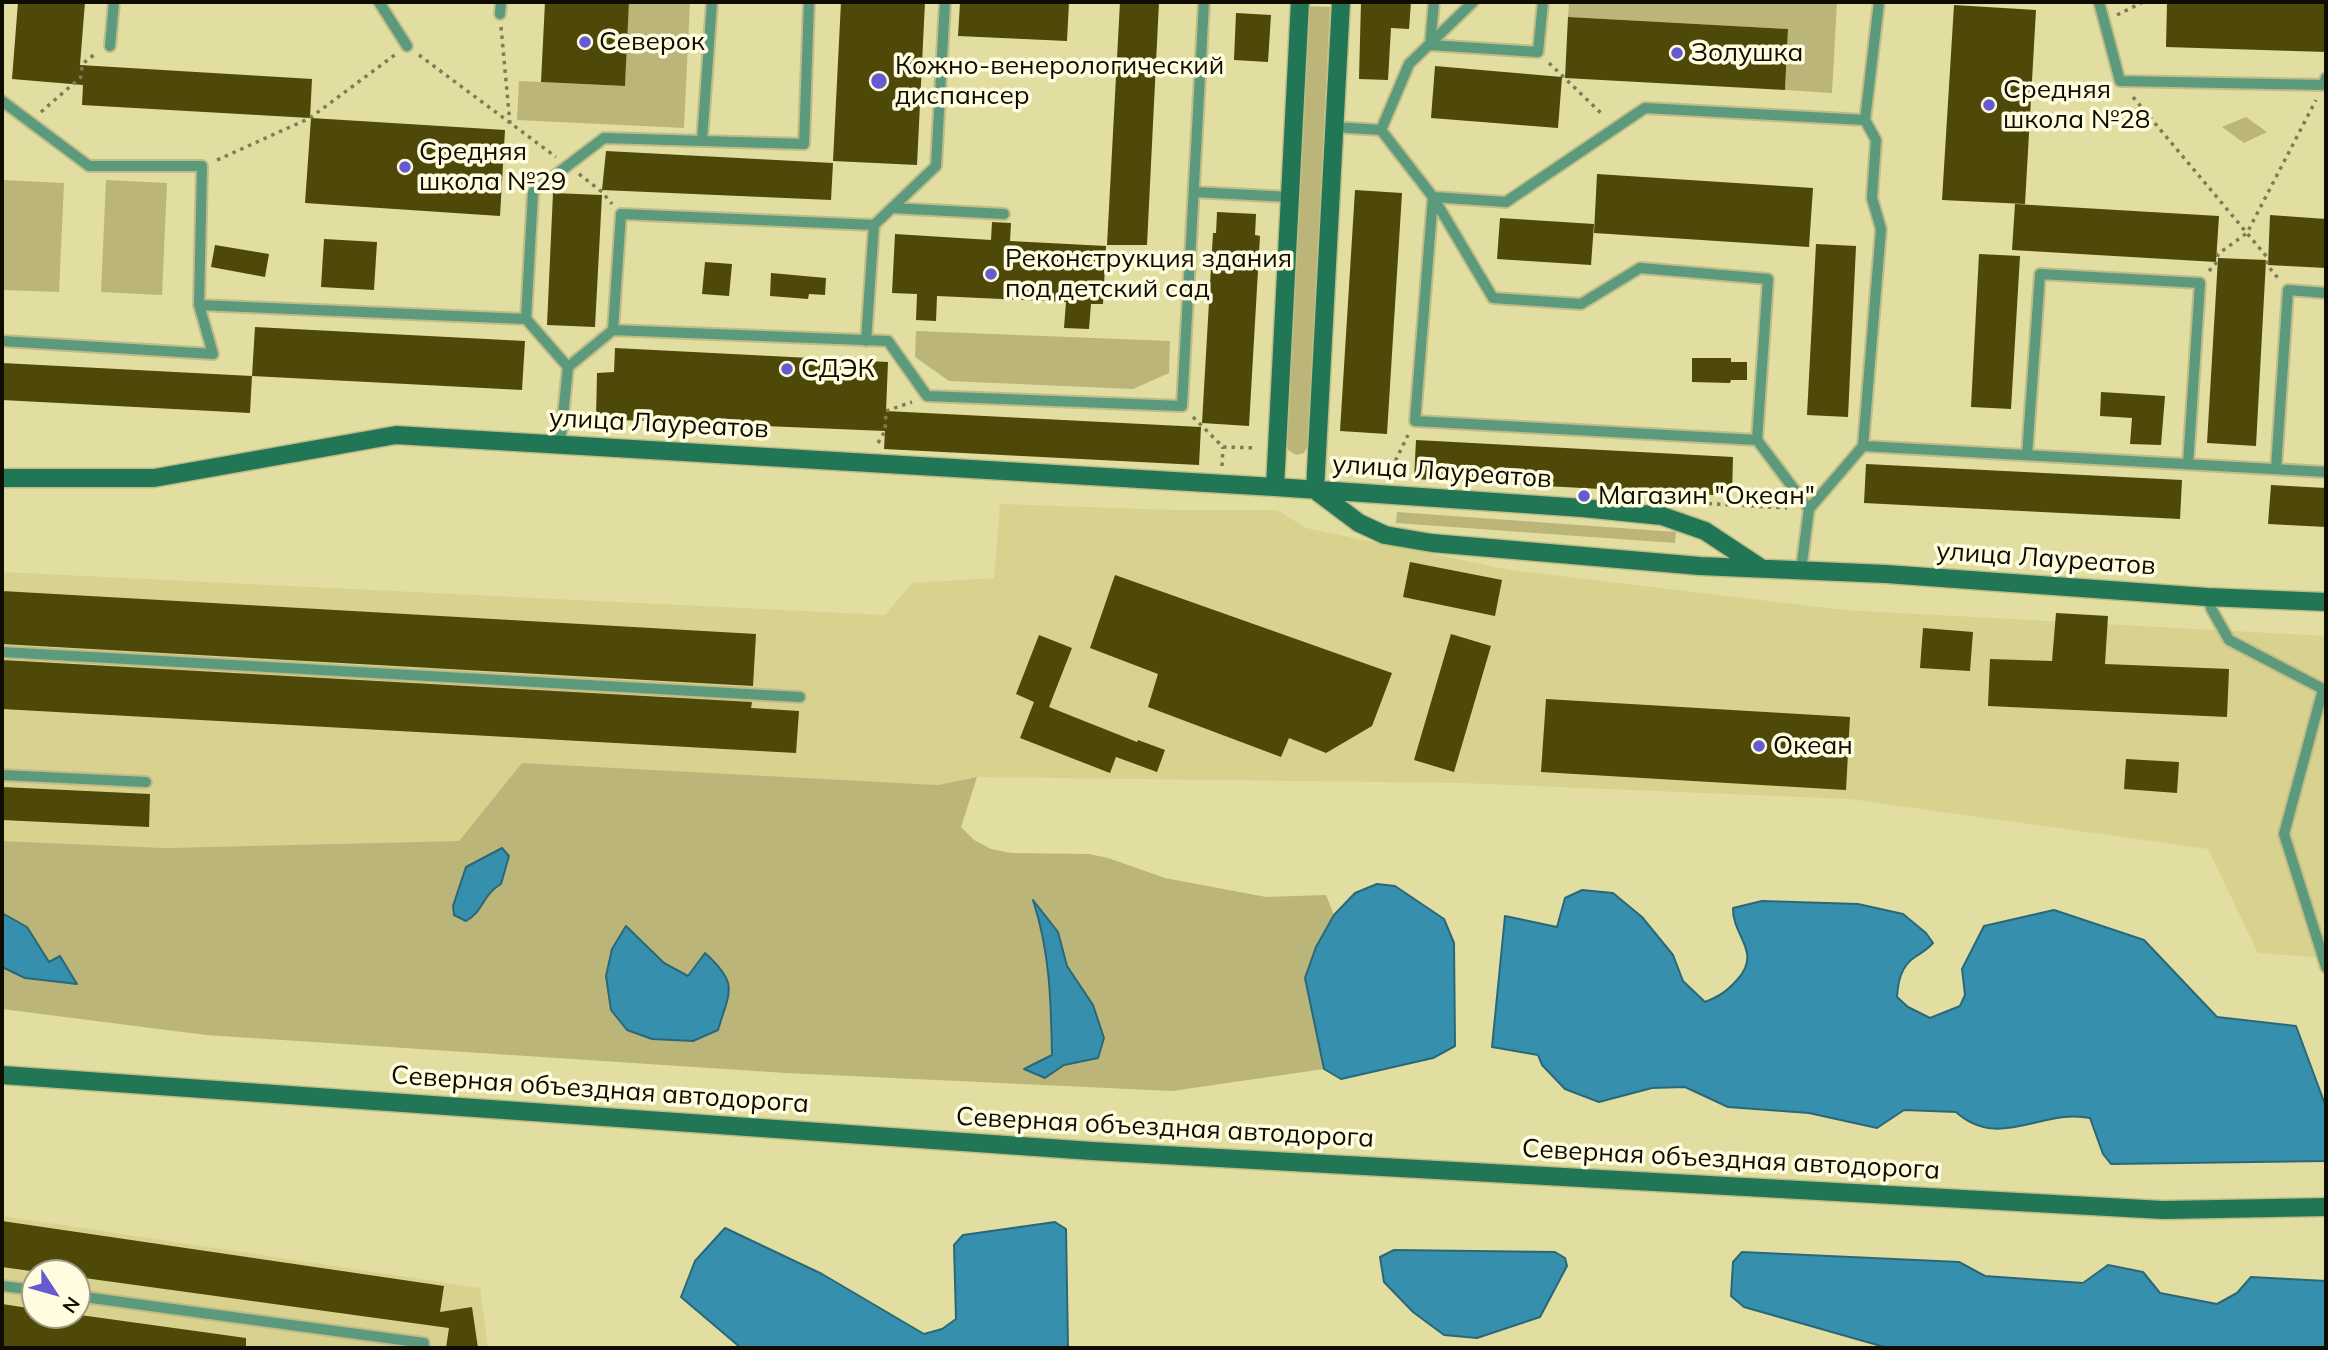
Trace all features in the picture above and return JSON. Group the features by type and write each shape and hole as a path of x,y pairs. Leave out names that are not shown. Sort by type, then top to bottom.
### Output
{"street":[{"path":"1275,487 1300,2"},
{"path":"1315,490 1341,2"},
{"name":"улица Лауреатов","path":"2,478 154,478 396,435 1583,508 1662,516 1705,531 1761,568"},
{"name":"улица Лауреатов","path":"1315,490 1359,523 1385,535 1432,543 1618,560 2326,602"},
{"name":"Северная объездная автодорога","path":"2,1075 1091,1151 2163,1210 2326,1207"}],"lane":[{"path":"110,46 114,2"},
{"path":"379,2 407,46"},
{"path":"500,2 500,14"},
{"path":"702,141 712,2"},
{"path":"568,366 526,319 533,192 604,138 804,144 809,2"},
{"path":"866,341 874,225 936,166 945,2"},
{"path":"560,445 568,366 613,330 888,341 927,396 1182,406 1204,2"},
{"path":"1430,45 1434,2"},
{"path":"1381,130 1409,64 1473,2"},
{"path":"1430,45 1538,52 1543,2"},
{"path":"1801,570 1809,509 1863,446 1881,229 1872,198 1876,140 1865,120 1879,2"},
{"path":"2099,2 2120,81 2325,82"},
{"path":"2,101 89,166 202,166 198,305 213,354 2,341"},
{"path":"1433,197 1506,202 1645,108 1865,120"},
{"path":"1334,127 1381,130 1433,197 1493,298 1581,304 1640,268 1768,279 1757,440 1809,509"},
{"path":"1194,191 1290,197"},
{"path":"1433,197 1415,421 1757,440"},
{"path":"892,208 1004,214"},
{"path":"613,330 621,214 874,225"},
{"path":"2027,455 2040,274 2200,283 2188,464"},
{"path":"2276,469 2288,290 2326,293"},
{"path":"198,305 526,319"},
{"path":"1863,446 2326,472"},
{"path":"2207,597 2229,640 2323,689 2284,834 2326,967"},
{"path":"2,652 800,697"},
{"path":"2,775 146,782"},
{"path":"2,1286 21,1288"},
{"path":"91,1298 424,1343 424,1348"}],"path":[{"path":"2104,22 2143,2"},
{"path":"500,14 510,124"},
{"path":"202,166 310,118 407,46 568,165 602,192 621,214"},
{"path":"1538,52 1616,127"},
{"path":"30,122 81,77 81,65 86,59"},
{"path":"2120,81 2267,257 2267,265 2288,290"},
{"path":"2200,283 2217,262 2218,254 2247,233 2325,82"},
{"path":"866,463 884,431 886,411 927,396"},
{"path":"1182,406 1223,447 1259,448"},
{"path":"1385,483 1415,421"},
{"path":"1680,502 1809,509"}],"shaded area":[{"path":"629,2 690,2 684,128 517,120 519,81 625,86"},
{"path":"1569,2 1837,2 1832,93 1785,90 1788,29 1568,17"},
{"path":"1307,6 1330,7 1308,446 1304,453 1296,455 1288,450 1286,445"},
{"path":"2246,117 2267,132 2244,143 2222,127"},
{"path":"2,180 64,183 59,292 2,290"},
{"path":"106,180 167,183 162,295 101,292"},
{"path":"916,331 1170,341 1169,373 1133,389 949,381 915,357"},
{"path":"1000,504 1175,510 1277,510 1306,528 1510,570 1844,610 2326,636 2326,958 2258,953 2208,849 1850,799 1463,783 977,777 938,785 523,763 459,841 165,848 2,841 2,572 885,615 912,583 994,578"},
{"path":"1397,512 1676,532 1675,543 1396,523"},
{"path":"522,763 938,785 977,777 961,827 974,840 991,849 1011,853 1089,854 1165,878 1266,897 1326,895 1334,915 1316,947 1305,978 1324,1069 1172,1091 786,1073 206,1035 2,1009 2,967 25,978 77,984 49,963 27,927 2,913 2,841 165,848 459,841","holes":["1034,902 1058,932 1067,966 1093,1005 1098,1058 1064,1065 1045,1078 1025,1068 1052,1055 1046,959","627,927 664,963 688,976 706,953 718,1029 693,1041 652,1039 611,1010 609,967"]},
{"path":"2,1216 480,1288 488,1348 2,1348"}],"water":[{"path":"502,848 509,856 501,884 466,921 454,915 453,906 466,867"},
{"path":"1377,884 1395,886 1444,919 1454,943 1455,1046 1433,1058 1341,1079 1324,1069 1305,978 1316,947 1334,915 1355,893"},
{"path":"1582,890 1613,893 1642,917 1673,955 1683,981 1705,1002 1733,984 1744,970 1747,961 1747,952 1733,908 1762,901 1858,904 1903,914 1926,933 1933,943 1906,965 1899,980 1897,997 1908,1007 1930,1018 1960,1006 1965,995 1962,969 1984,926 2054,910 2144,940 2217,1017 2296,1026 2326,1107 2326,1161 2111,1164 2103,1154 2090,1118 2072,1116 2021,1126 1988,1128 1972,1123 1956,1112 1904,1110 1877,1128 1809,1113 1728,1107 1685,1087 1652,1088 1599,1102 1565,1089 1542,1065 1538,1055 1492,1047 1505,916 1557,927 1565,898"},
{"path":"1033,900 1058,932 1067,966 1093,1005 1104,1038 1098,1058 1064,1065 1045,1078 1024,1069 1052,1055 1046,958"},
{"path":"2,913 27,927 49,962 60,956 77,984 25,978 2,967"},
{"path":"626,926 664,963 688,976 705,953 716,964 723,972 729,988 718,1030 693,1041 652,1039 627,1030 611,1010 606,976 612,949"},
{"path":"1055,1222 1066,1229 1068,1348 741,1348 681,1297 695,1261 725,1228 822,1274 924,1334 942,1329 956,1319 954,1245 963,1235"},
{"path":"1394,1250 1555,1252 1565,1258 1567,1266 1540,1317 1477,1338 1444,1335 1413,1312 1384,1282 1380,1257"},
{"path":"1742,1252 1959,1262 1985,1276 2083,1283 2108,1265 2143,1272 2160,1293 2217,1304 2237,1293 2251,1277 2326,1281 2326,1346 1888,1348 1744,1307 1731,1296 1733,1262"}],"building":[{"path":"18,2 85,2 80,65 312,79 310,118 82,105 83,85 12,79"},
{"name":"Северок","path":"545,2 629,2 625,86 541,82"},
{"name":"Кожно-венерологический диспансер","path":"841,2 925,2 917,165 833,161"},
{"path":"1069,2 1067,41 958,36 960,3"},
{"path":"1120,2 1159,2 1147,245 1107,245"},
{"path":"1361,2 1411,2 1409,29 1391,28 1388,80 1359,79"},
{"path":"2167,2 2326,2 2326,52 2166,47"},
{"name":"Средняя школа №28","path":"1954,5 2036,10 2025,204 1942,200"},
{"path":"1236,13 1271,15 1268,62 1234,60"},
{"name":"Золушка","path":"1568,17 1788,29 1785,90 1565,78"},
{"path":"1435,66 1562,77 1558,128 1431,118"},
{"name":"Средняя школа №29","path":"311,118 505,130 500,216 305,203"},
{"path":"606,151 833,163 831,200 602,190"},
{"path":"1597,174 1813,188 1809,247 1594,233"},
{"path":"1355,190 1402,193 1387,434 1340,431"},
{"path":"553,193 602,195 595,327 547,325"},
{"path":"2015,204 2219,216 2216,262 2012,250"},
{"path":"1217,212 1256,214 1255,235 1260,236 1249,426 1202,423 1213,233 1216,233"},
{"path":"2270,215 2326,219 2326,268 2268,265"},
{"path":"1500,218 1594,224 1591,265 1497,259"},
{"path":"992,222 1011,223 1010,241 1106,246 1103,304 1091,304 1089,329 1064,328 1066,302 937,296 936,321 916,320 917,294 892,293 895,234 991,240"},
{"path":"324,239 377,242 374,290 321,287"},
{"path":"1816,244 1856,246 1848,417 1807,415"},
{"path":"215,245 269,254 265,277 211,267"},
{"path":"1979,254 2020,256 2011,409 1971,407"},
{"path":"2218,258 2266,260 2256,446 2207,443"},
{"path":"705,262 732,264 729,296 702,294"},
{"path":"771,273 826,278 825,295 809,294 808,299 770,296"},
{"path":"255,327 525,341 522,390 252,376"},
{"path":"615,348 888,362 886,411 1201,427 1199,465 884,449 885,431 596,419 597,373 614,372"},
{"path":"1692,358 1731,358 1731,362 1747,362 1747,380 1731,380 1730,383 1692,382"},
{"path":"2,363 252,376 250,413 2,400"},
{"path":"2101,392 2165,396 2161,445 2130,444 2132,418 2100,416"},
{"path":"1416,440 1733,457 1732,496 1414,479"},
{"path":"1866,464 2182,480 2180,519 1864,503"},
{"path":"2271,485 2326,488 2326,527 2268,524"},
{"path":"1410,562 1502,580 1495,616 1403,597"},
{"path":"1115,575 1392,673 1372,726 1326,753 1289,738 1281,757 1148,707 1158,674 1090,648"},
{"path":"2,591 756,634 753,686 2,644"},
{"path":"2056,613 2108,616 2105,664 2229,669 2227,717 1988,706 1990,659 2052,661"},
{"path":"1923,628 1973,632 1970,671 1920,668"},
{"path":"1451,634 1491,646 1454,772 1414,760"},
{"path":"1039,635 1072,648 1049,707 1137,742 1138,740 1165,750 1157,772 1116,757 1110,773 1020,738 1034,702 1016,694"},
{"path":"2,660 752,702 751,708 799,711 796,753 2,709"},
{"path":"1546,699 1850,717 1846,790 1541,772"},
{"path":"2126,759 2179,762 2177,793 2124,789"},
{"path":"2,787 150,794 149,827 2,820"},
{"path":"2,1221 444,1286 440,1312 472,1307 478,1348 446,1348 449,1328 91,1279 91,1259 21,1259 21,1270 2,1267"},
{"path":"2,1304 21,1307 21,1329 91,1329 91,1317 246,1338 246,1348 2,1348"}],"place":[{"name":"Северок","path":"585,42"},
{"name":"Золушка","path":"1677,53"},
{"name":"Кожно-венерологический диспансер","path":"879,81"},
{"name":"Средняя школа №28","path":"1989,105"},
{"name":"Средняя школа №29","path":"405,167"},
{"name":"Реконструкция здания под детский сад","path":"991,274"},
{"name":"СДЭК","path":"787,369"},
{"name":"Магазин \"Океан\"","path":"1584,496"},
{"name":"Океан","path":"1759,746"}]}
